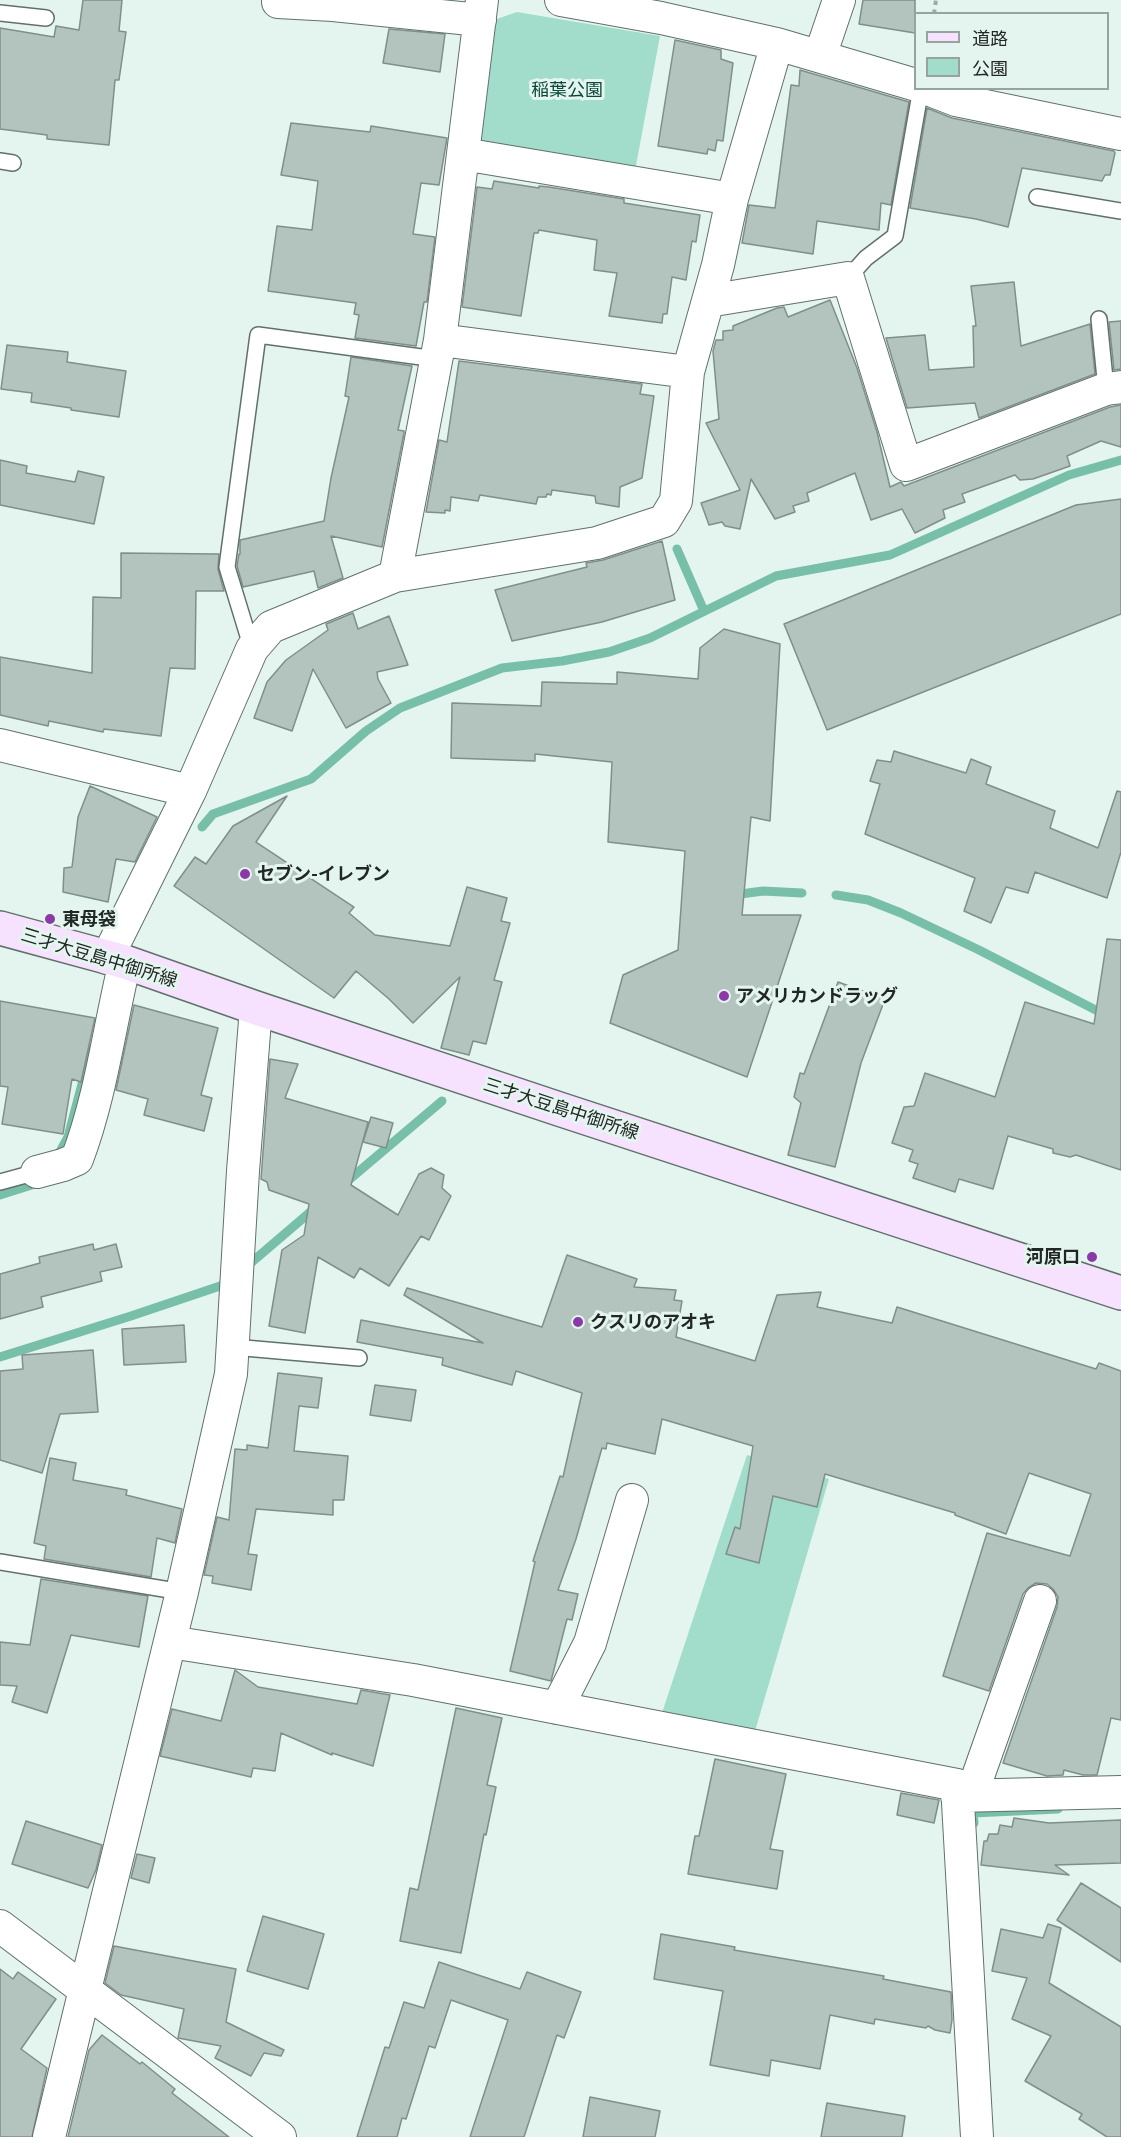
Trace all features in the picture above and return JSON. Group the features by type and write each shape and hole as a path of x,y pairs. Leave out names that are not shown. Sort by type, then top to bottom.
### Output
{"main road":[{"name":"三才大豆島中御所線","path":"0,928 116,960 1121,1293"}],"street":[{"path":"561,0 663,9 914,85"},
{"path":"819,56 839,0"},
{"path":"278,2 333,2 481,10 438,349 395,576"},
{"path":"50,1169 78,1159 90,1127 114,1008 116,960 252,649 272,627 395,576 597,543 664,521 676,501 688,372 708,301 732,199 777,44"},
{"path":"928,90 956,100 1121,134"},
{"path":"463,154 732,199"},
{"path":"708,301 848,278 906,465 1113,388"},
{"path":"438,349 688,372"},
{"path":"0,745 190,791"},
{"path":"49,2137 183,1592 231,1374 243,1171 256,1008"},
{"path":"557,1708 590,1643 632,1500"},
{"path":"977,2137 964,1796 1040,1601"},
{"path":"170,1642 413,1680 957,1785 964,1796"},
{"path":"964,1796 1121,1792"},
{"path":"0,1926 280,2137"}],"lane":[{"path":"0,13 46,18"},
{"path":"848,278 866,258 895,236 923,90"},
{"path":"1037,197 1121,211"},
{"path":"1099,319 1113,388"},
{"path":"252,649 227,567 258,335 438,349"},
{"path":"0,1182 50,1169"},
{"path":"232,1347 359,1358"},
{"path":"0,1562 183,1592"}],"green space":[{"name":"稲葉公園","path":"517,12 660,36 635,171 484,146 476,131 491,21"},
{"path":"747,1455 829,1479 753,1738 661,1716"}],"building":[{"path":"83,0 122,0 119,31 126,32 119,80 115,80 109,145 47,139 47,135 0,129 0,28 54,37 56,26 79,30"},
{"path":"863,0 915,0 914,33 859,24"},
{"path":"389,29 445,34 440,72 383,63"},
{"path":"675,40 721,50 721,59 733,63 723,141 717,140 715,151 708,149 707,154 658,146"},
{"path":"800,70 909,102 891,205 881,203 879,230 817,221 813,254 742,243 749,205 775,208 791,85 799,86"},
{"path":"927,108 952,118 1114,151 1110,175 1105,175 1102,181 1022,168 1008,227 910,208"},
{"path":"291,123 370,132 371,126 447,138 439,185 421,183 413,234 435,237 427,302 424,302 416,346 355,338 359,315 354,314 356,303 268,291 277,226 312,230 318,181 281,175"},
{"path":"494,181 624,199 624,203 700,215 696,242 692,241 686,280 672,277 667,314 663,314 662,323 609,316 617,273 594,270 597,240 539,230 538,233 534,233 521,316 462,307 477,187 492,189"},
{"path":"1014,282 1021,346 1090,324 1095,374 979,418 975,403 907,408 886,338 925,335 929,370 974,367 973,326 976,326 971,286"},
{"path":"830,300 857,368 877,432 890,487 901,482 904,486 1110,407 1121,405 1121,447 1101,441 1067,456 1070,466 1033,479 1020,480 1015,475 962,494 965,502 943,510 945,518 915,533 902,509 871,520 855,473 807,493 809,501 793,506 795,512 775,519 751,479 740,529 725,526 722,522 709,525 701,503 740,490 706,423 719,419 713,351 716,340 723,340 723,331 733,330 733,326 777,308 784,307 788,317"},
{"path":"1121,321 1121,369 1114,370 1109,322"},
{"path":"7,345 68,352 67,362 126,371 119,417 31,402 32,393 1,389"},
{"path":"351,357 412,366 398,430 404,433 382,547 331,536 343,578 318,588 314,571 243,587 237,566 240,540 324,521 349,397 345,396"},
{"path":"459,361 642,384 640,394 654,396 642,478 620,487 619,507 596,503 595,496 552,490 551,495 538,497 536,504 480,495 478,501 451,497 450,511 426,512 439,440 447,442"},
{"path":"0,460 27,466 26,473 75,482 78,471 104,477 94,524 0,505"},
{"path":"1121,499 1121,614 827,730 784,624 1076,505"},
{"path":"662,541 675,600 602,622 512,641 495,590 587,567 586,563 603,560"},
{"path":"121,553 219,554 218,569 224,591 196,591 195,669 170,668 161,736 104,729 103,732 49,721 48,726 0,715 0,657 92,673 93,597 121,598"},
{"path":"353,613 358,629 389,616 408,665 377,672 378,679 391,703 346,728 313,669 292,731 254,718 267,682 286,660 328,630 326,624"},
{"path":"724,629 780,644 770,821 751,817 742,915 801,915 747,1077 610,1023 623,975 678,950 685,851 608,842 612,762 535,754 535,761 451,758 452,703 541,706 542,682 617,684 617,672 698,679 700,648"},
{"path":"894,751 966,773 971,759 991,767 986,784 1055,811 1050,828 1098,848 1117,791 1121,792 1121,852 1107,898 1035,872 1028,893 1006,887 991,923 964,911 975,878 865,834 880,784 870,781 877,760 891,762"},
{"path":"90,786 157,817 135,862 116,859 108,902 63,892 64,868 72,867 78,817"},
{"path":"287,796 256,842 354,907 349,913 375,935 450,946 467,887 507,898 501,921 510,923 494,980 502,982 486,1044 473,1041 469,1055 441,1048 460,977 413,1023 356,971 334,998 174,886 195,857 206,864 233,826"},
{"path":"1107,939 1121,940 1121,1170 1076,1155 1070,1157 1053,1153 1053,1149 1008,1136 993,1189 959,1179 955,1192 913,1178 918,1164 909,1161 913,1150 892,1143 904,1107 914,1106 925,1073 995,1097 1025,1002 1094,1024"},
{"path":"838,982 885,999 861,1063 835,1167 788,1155 801,1103 794,1097 800,1073 804,1074"},
{"path":"0,1001 95,1018 81,1082 72,1079 63,1134 2,1124 8,1087 0,1086"},
{"path":"134,1005 218,1028 201,1095 212,1098 204,1131 144,1115 148,1099 116,1090"},
{"path":"270,1059 298,1064 285,1098 368,1122 351,1185 398,1215 419,1174 431,1168 444,1175 442,1188 451,1196 429,1240 421,1236 389,1286 360,1268 354,1278 318,1257 305,1333 269,1326 282,1250 304,1235 309,1204 269,1190 267,1182 261,1179"},
{"path":"371,1117 393,1123 386,1148 363,1142"},
{"path":"93,1244 94,1250 116,1244 122,1267 100,1272 102,1281 41,1297 43,1307 0,1319 0,1274 40,1263 39,1257"},
{"path":"567,1255 637,1279 634,1287 676,1290 674,1300 682,1301 676,1337 755,1361 777,1295 821,1292 817,1307 892,1323 897,1307 1096,1369 1099,1363 1121,1371 1121,1720 1111,1718 1097,1775 1083,1775 1064,1770 1063,1775 1047,1776 1003,1763 1057,1607 1058,1597 1047,1584 1036,1583 1023,1594 989,1691 943,1676 987,1533 1070,1556 1091,1494 1029,1473 1006,1534 955,1515 955,1513 825,1474 817,1507 773,1496 759,1563 726,1554 735,1527 740,1529 753,1446 662,1419 655,1454 607,1443 606,1449 602,1448 576,1539 558,1590 578,1594 572,1620 567,1619 551,1681 510,1671 535,1562 533,1561 560,1476 563,1477 582,1393 516,1371 512,1385 442,1365 443,1358 357,1342 361,1320 483,1343 404,1295 407,1288 542,1327"},
{"path":"184,1325 186,1362 124,1365 122,1329"},
{"path":"93,1350 98,1412 60,1414 42,1473 0,1460 0,1371 23,1369 22,1355"},
{"path":"278,1373 322,1378 318,1408 299,1406 294,1451 348,1456 344,1500 333,1500 333,1515 256,1509 248,1554 257,1555 251,1590 212,1583 213,1576 204,1575 217,1517 229,1520 235,1449 247,1450 247,1445 268,1448"},
{"path":"375,1385 416,1390 411,1421 370,1415"},
{"path":"50,1458 76,1463 73,1480 127,1490 126,1495 182,1509 175,1543 157,1538 151,1577 44,1559 46,1546 34,1543"},
{"path":"41,1579 148,1596 139,1647 71,1635 47,1713 12,1702 17,1686 0,1685 0,1642 30,1645"},
{"path":"235,1670 258,1687 357,1704 361,1690 390,1695 373,1766 332,1753 332,1755 281,1733 275,1771 253,1768 251,1777 160,1756 172,1709 221,1721"},
{"path":"456,1708 502,1718 487,1785 496,1787 486,1835 484,1834 461,1953 400,1941 410,1888 418,1890"},
{"path":"715,1759 786,1774 770,1849 783,1851 777,1889 688,1874 695,1836 699,1836"},
{"path":"901,1793 939,1800 934,1823 897,1815"},
{"path":"1014,1818 1049,1823 1121,1820 1121,1863 1055,1865 1069,1875 981,1865 984,1841 987,1841 989,1834 998,1834 1000,1825 1012,1827"},
{"path":"26,1821 102,1845 96,1870 88,1888 12,1864"},
{"path":"137,1854 155,1858 149,1883 131,1878"},
{"path":"1081,1883 1121,1908 1121,1962 1057,1920"},
{"path":"263,1916 324,1934 308,1989 247,1971"},
{"path":"1048,1924 1061,1928 1049,1983 1121,2027 1121,2137 1107,2137 1079,2119 1082,2114 1025,2081 1051,2036 1012,2019 1027,1978 992,1971 1001,1929 1043,1938"},
{"path":"661,1934 735,1947 734,1950 884,1976 883,1979 951,1992 950,2033 928,2026 926,2028 875,2019 874,2024 830,2015 820,2069 771,2060 769,2076 710,2065 723,1991 654,1979"},
{"path":"114,1946 236,1969 226,2022 284,2050 281,2056 264,2053 251,2076 215,2058 221,2046 178,2038 184,2009 121,1995 105,1983"},
{"path":"439,1962 520,1989 527,1972 581,1992 564,2038 557,2035 524,2137 470,2137 508,2020 451,2000 435,2048 429,2046 406,2119 402,2118 397,2137 357,2137 385,2047 389,2048 404,2002 424,2008"},
{"path":"0,1969 13,1979 18,1972 56,1999 21,2049 47,2068 32,2137 0,2137"},
{"path":"102,2035 140,2064 142,2062 175,2089 172,2093 229,2137 68,2137 89,2050"},
{"path":"590,2097 660,2111 655,2137 583,2137"},
{"path":"827,2103 905,2116 902,2137 821,2137"}],"waterway":[{"path":"202,827 213,814 311,779 366,731 400,708 502,668 562,661 609,652 650,638 776,576 890,555 1069,475 1121,460"},
{"path":"677,549 704,611"},
{"path":"733,895 763,891 802,893"},
{"path":"836,895 868,900 901,913 1121,1023"},
{"path":"56,1159 68,1137 91,1050"},
{"path":"344,1184 442,1101"},
{"path":"0,1195 41,1182"},
{"path":"246,1267 315,1208"},
{"path":"0,1357 223,1285"},
{"path":"974,1823 973,1813 1058,1809"}],"place":[{"name":"セブン-イレブン","path":"245,874"},
{"name":"東母袋","path":"50,919"},
{"name":"アメリカンドラッグ","path":"724,996"},
{"name":"河原口","path":"1092,1257"},
{"name":"クスリのアオキ","path":"578,1322"}]}
